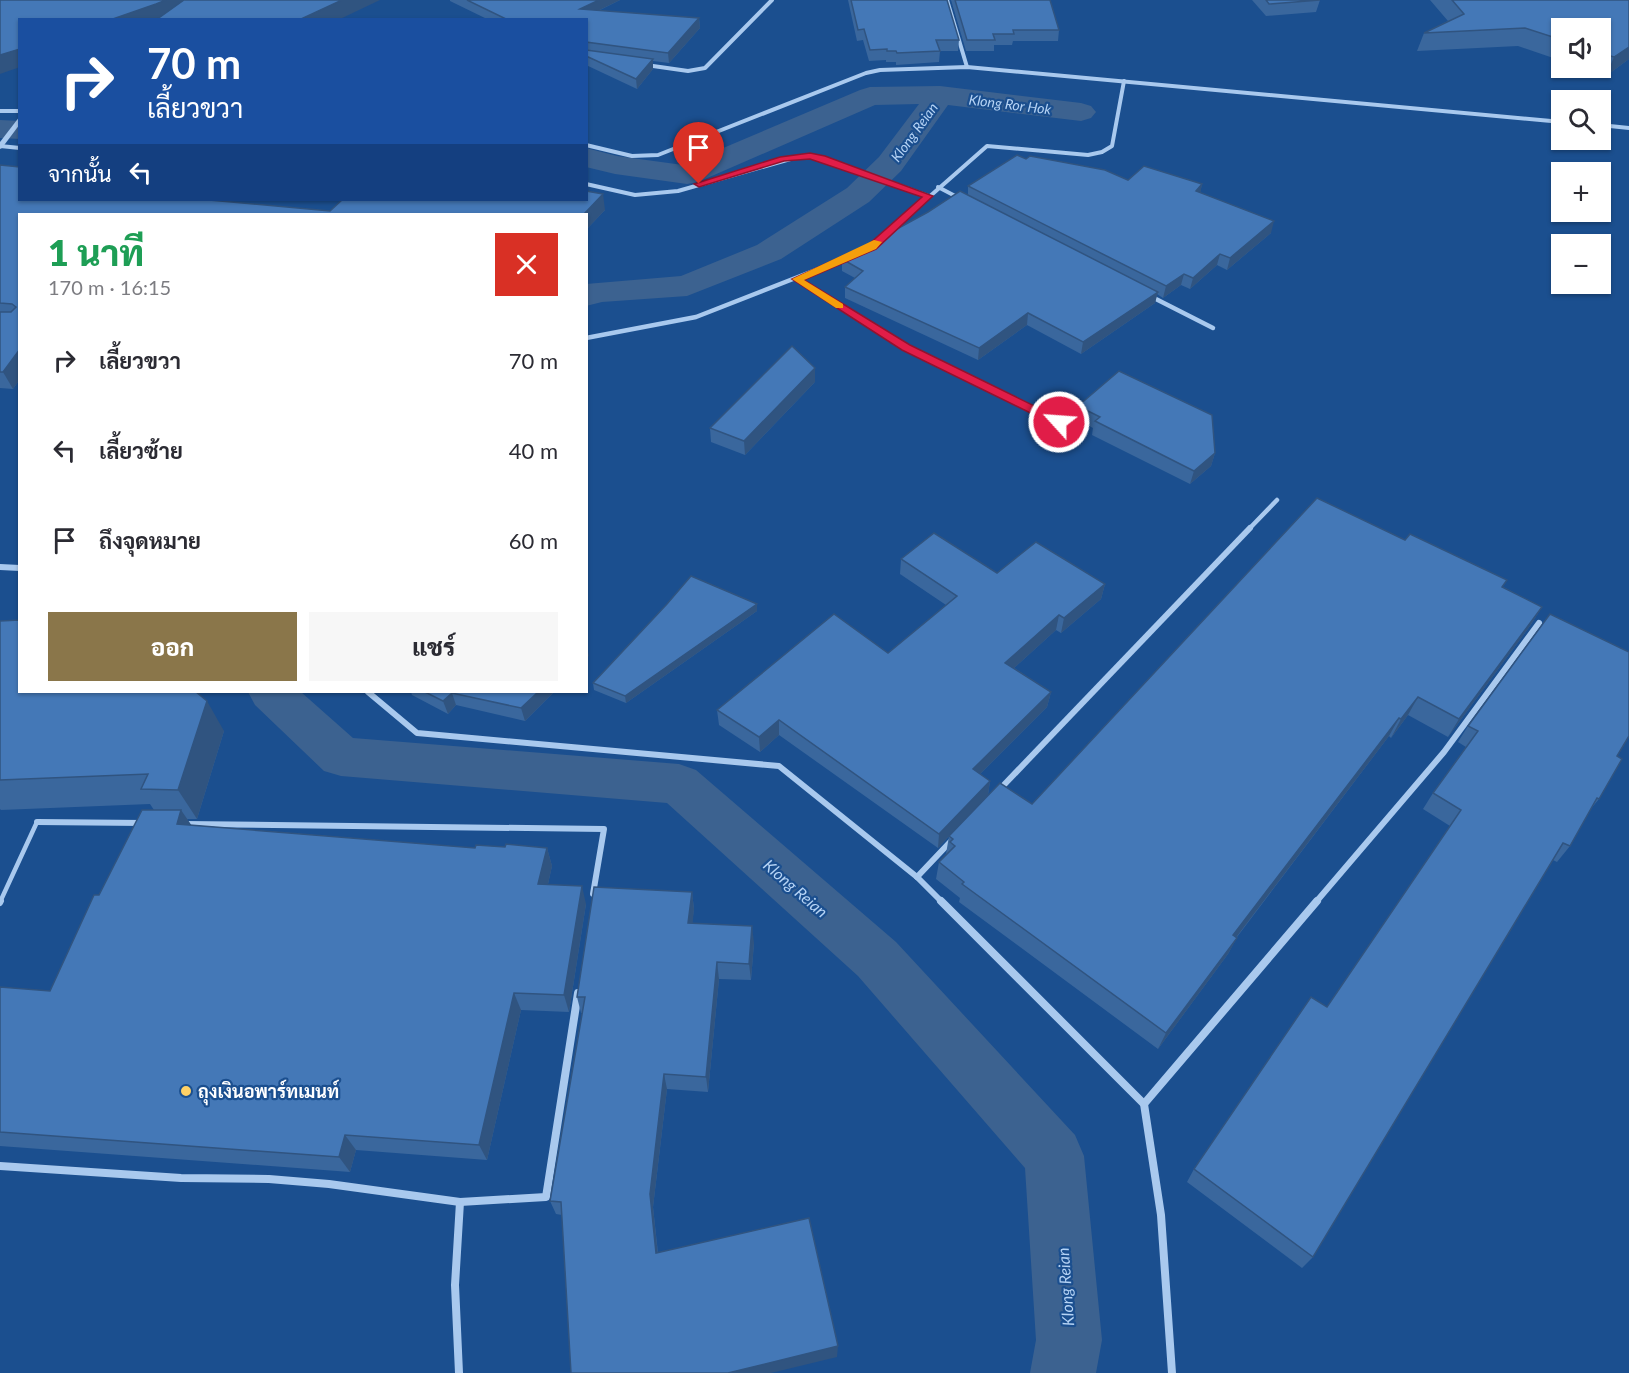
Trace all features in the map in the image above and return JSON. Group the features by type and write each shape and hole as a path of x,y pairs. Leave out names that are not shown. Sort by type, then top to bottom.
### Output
{"street":[{"path":"639,64 688,72 705,68 772,0"},
{"path":"947,0 967,67"},
{"path":"588,145 632,156 658,155 866,73 880,70 967,67 1551,121"},
{"path":"873,246 987,146 1088,155 1109,149 1112,146 1124,81"},
{"path":"0,111 18,111"},
{"path":"0,147 18,121"},
{"path":"1611,126 1629,128"},
{"path":"0,147 18,148"},
{"path":"588,184 635,195 678,191 801,156 822,158 928,196"},
{"path":"938,187 970,204"},
{"path":"588,338 696,317 851,256"},
{"path":"797,279 906,347 1059,422"},
{"path":"1139,290 1213,328"},
{"path":"991,799 1277,500"},
{"path":"0,567 18,568"},
{"path":"1144,1104 1444,752 1539,623"},
{"path":"369,693 417,733 779,766 917,877 1144,1104 1161,1215 1172,1373"},
{"path":"37,822 155,824"},
{"path":"179,824 604,829 593,898"},
{"path":"917,877 958,834"},
{"path":"0,1166 181,1178 269,1179 329,1184 460,1202 546,1197 580,979"},
{"path":"459,1373 455,1285 460,1202"}],"lane":[{"path":"0,903 37,822"}],"building":[{"path":"0,0 166,0 116,18 18,18 18,50 0,55"},
{"path":"184,0 342,0 303,18 159,18"},
{"path":"467,0 599,0 580,9 699,18 668,53 588,42 588,18 504,18"},
{"path":"851,0 947,0 959,40 936,40 940,51 897,53 887,51 887,49 870,50 864,29 858,30"},
{"path":"955,0 1050,0 1059,30 1013,30 1014,34 993,34 995,40 967,40"},
{"path":"1266,0 1320,0 1269,4"},
{"path":"1452,0 1629,0 1629,47 1614,57 1611,56 1611,18 1551,18 1551,36 1525,28 1424,33 1464,14"},
{"path":"588,50 653,59 636,79 588,57"},
{"path":"1017,155 1026,159 1030,156 1105,170 1128,180 1144,166 1202,184 1196,191 1274,221 1230,258 1220,254 1193,278 1184,274 1166,286 968,186"},
{"path":"0,165 18,167 18,201 220,201 330,211 341,201 588,201 588,191 603,194 585,213 18,213 18,352 3,372 0,372 0,312 11,312 16,307 12,304 0,303"},
{"path":"960,191 1158,292 1083,342 1028,313 979,348 845,287 863,271 842,259 928,212"},
{"path":"792,346 815,368 744,441 710,428"},
{"path":"1119,371 1212,415 1215,453 1194,471 1095,421 1100,417 1078,406"},
{"path":"1317,498 1405,540 1410,534 1507,580 1502,587 1542,607 1459,719 1418,697 1401,719 1399,718 1233,935 1237,938 1166,1033 962,884 964,882 939,862 955,846 950,842 953,839 949,836 1000,783 1032,804"},
{"path":"934,533 997,573 1036,542 1105,584 1064,618 1059,615 1005,663 1051,692 973,769 990,781 939,834 779,720 759,737 717,710 834,614 888,653 957,596 901,559"},
{"path":"691,576 757,604 625,696 593,683 667,604"},
{"path":"1550,614 1629,652 1629,736 1617,756 1622,759 1570,846 1563,843 1313,1257 1194,1169 1311,997 1327,1007 1461,810 1433,793 1478,731 1468,726"},
{"path":"18,620 18,693 197,693 207,701 178,790 141,789 148,774 0,780 0,621"},
{"path":"427,693 452,693 443,701"},
{"path":"452,693 537,693 521,708"},
{"path":"142,810 181,810 177,824 475,848 476,845 505,847 506,844 547,848 538,884 582,886 564,995 514,993 479,1145 345,1135 339,1157 0,1132 0,987 50,991 94,895 99,895"},
{"path":"594,887 692,892 688,923 752,926 749,964 717,962 706,1077 664,1074 650,1194 656,1253 809,1218 838,1346 728,1373 571,1373 561,1202 550,1201 585,997 577,997"}],"waterway":[{"name":"Klong Reian","path":"588,158 615,165 687,175 870,96 940,95"},
{"name":"Klong Reian","path":"588,295 597,292 687,286 769,252 858,195 890,164 940,95"},
{"name":"Klong Ror Hok","path":"940,95 1081,112"},
{"name":"Klong Reian","path":"0,129 18,130"},
{"name":"Klong Reian","path":"272,693 341,757 679,784 877,959 1054,1156 1069,1340 1063,1373"}],"slow traffic":[{"path":"839,306 797,279 873,246 877,242"}],"place":[{"name":"ถุงเงินอพาร์ทเมนท์","path":"186,1091"}],"route":[{"path":"699,184 783,159 810,156 822,158 928,196 873,246 797,279 906,347 1059,422"}]}
